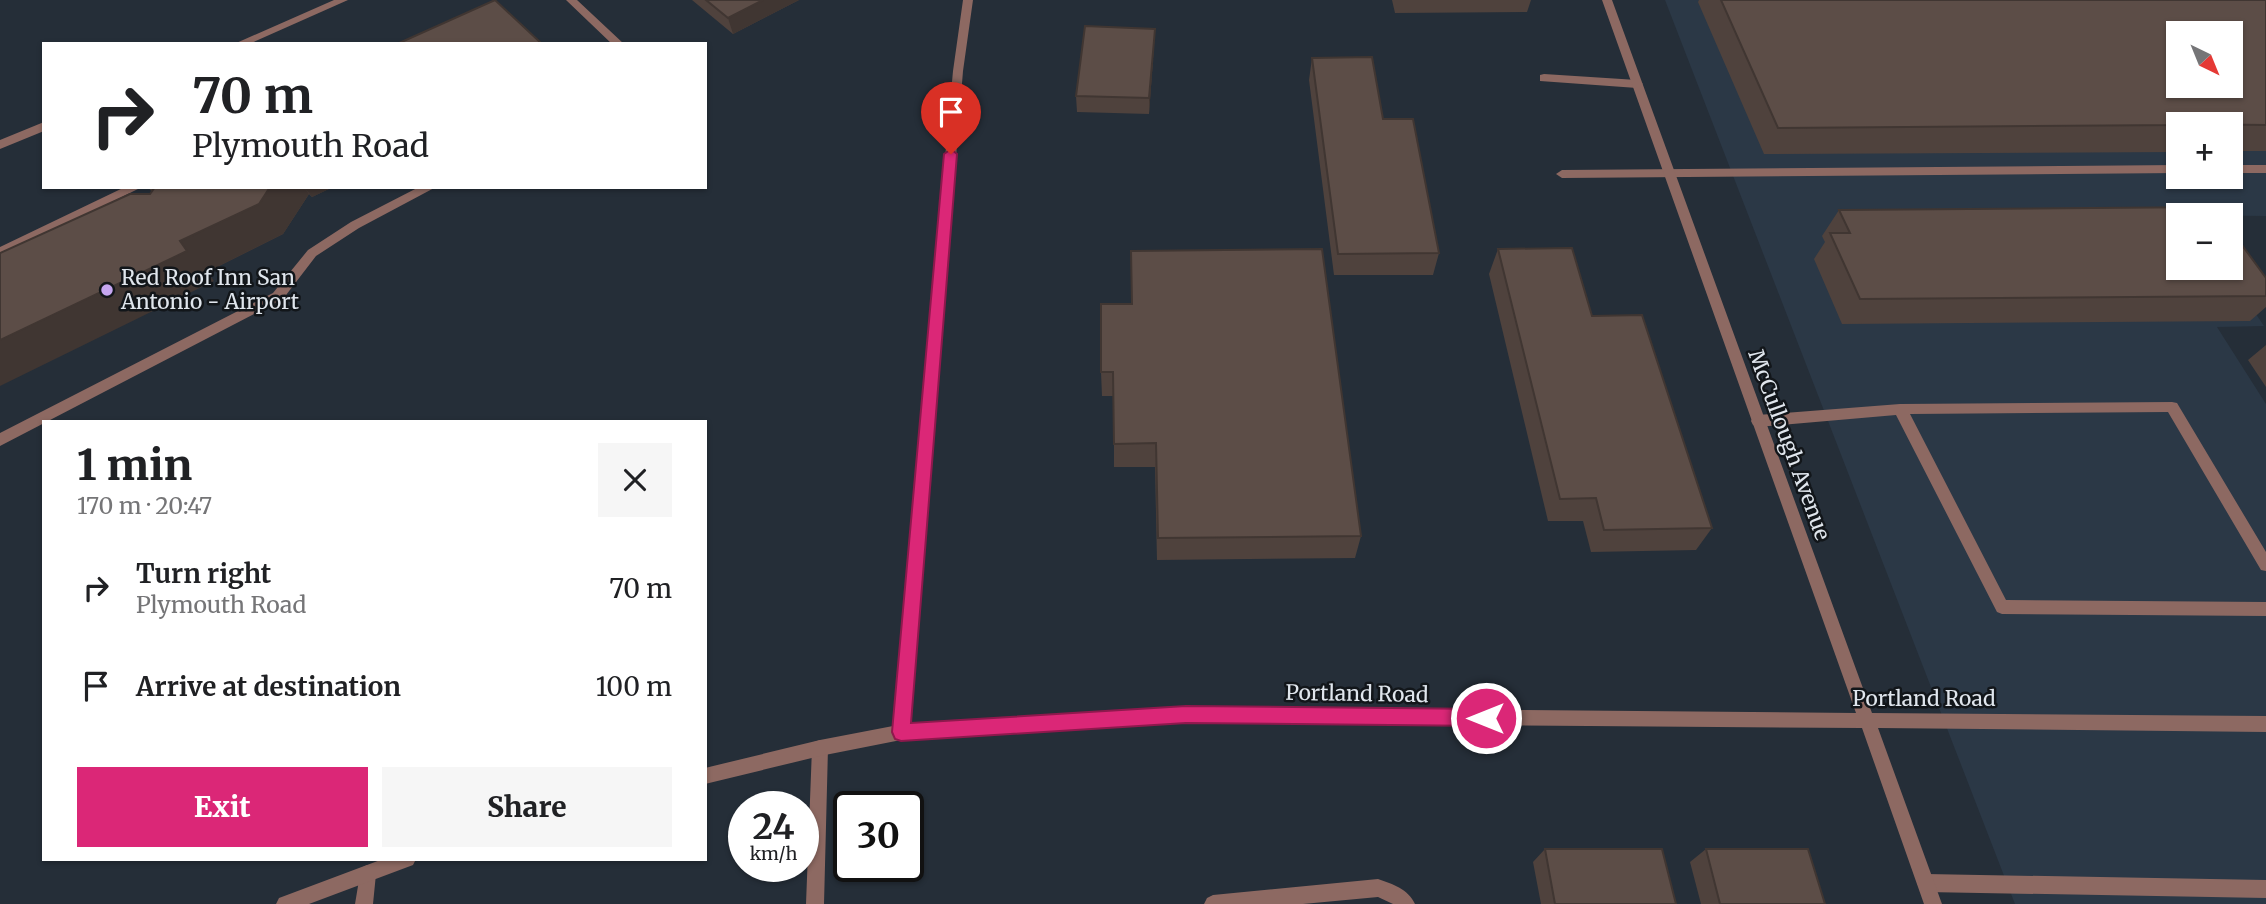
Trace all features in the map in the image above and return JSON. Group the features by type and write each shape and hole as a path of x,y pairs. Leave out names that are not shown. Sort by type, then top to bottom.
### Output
{"street":[{"path":"244,42 343,0"},
{"path":"571,0 617,42"},
{"path":"901,732 958,71 968,0"},
{"name":"McCullough Avenue","path":"1607,0 1933,904"},
{"path":"1544,78 1637,84"},
{"path":"0,145 42,127"},
{"path":"1562,174 2166,169"},
{"path":"2243,169 2266,169"},
{"path":"0,252 132,189"},
{"path":"0,440 278,296 312,253 355,225 426,189"},
{"path":"1758,421 1900,409 2172,407 2266,565"},
{"path":"1900,409 2002,607 2266,609"},
{"name":"Portland Road","path":"707,776 820,748 901,732 1186,715 2266,724"},
{"path":"815,904 820,748"},
{"path":"285,904 402,861"},
{"path":"364,904 367,874"},
{"path":"1926,883 2266,889"},
{"path":"1213,904 1378,888 1392,892 1406,904"}],"shaded area":[{"path":"1665,0 2266,0 2266,216 2243,216 2243,203 2166,203 2166,280 2233,280 2264,326 2217,327 2266,404 2266,904 2015,904"}],"building":[{"path":"495,0 540,42 401,42"},
{"path":"706,0 763,0 728,18"},
{"path":"1721,0 2266,0 2266,125 2243,125 2243,112 2166,112 2166,125 1778,128"},
{"path":"1085,26 1155,29 1149,98 1076,96"},
{"path":"1372,57 1383,119 1413,119 1439,253 1338,254 1312,58"},
{"path":"154,189 269,189 259,204 180,241 187,251 0,340 0,253 130,194 150,194"},
{"path":"2166,207 2166,280 2243,280 2243,246 2266,278 2266,296 1860,299 1830,233 1850,233 1839,210"},
{"path":"1572,248 1592,316 1642,315 1712,528 1604,530 1596,498 1560,499 1498,249"},
{"path":"1322,249 1361,536 1158,538 1156,443 1114,444 1113,372 1101,372 1101,304 1132,304 1131,251"},
{"path":"1545,849 1662,849 1676,904 1555,904"},
{"path":"1706,849 1808,849 1825,904 1720,904"}],"place":[{"name":"Red Roof Inn San Antonio - Airport","path":"107,290"}],"route":[{"path":"951,154 901,732 1186,715 1486,718"}]}
